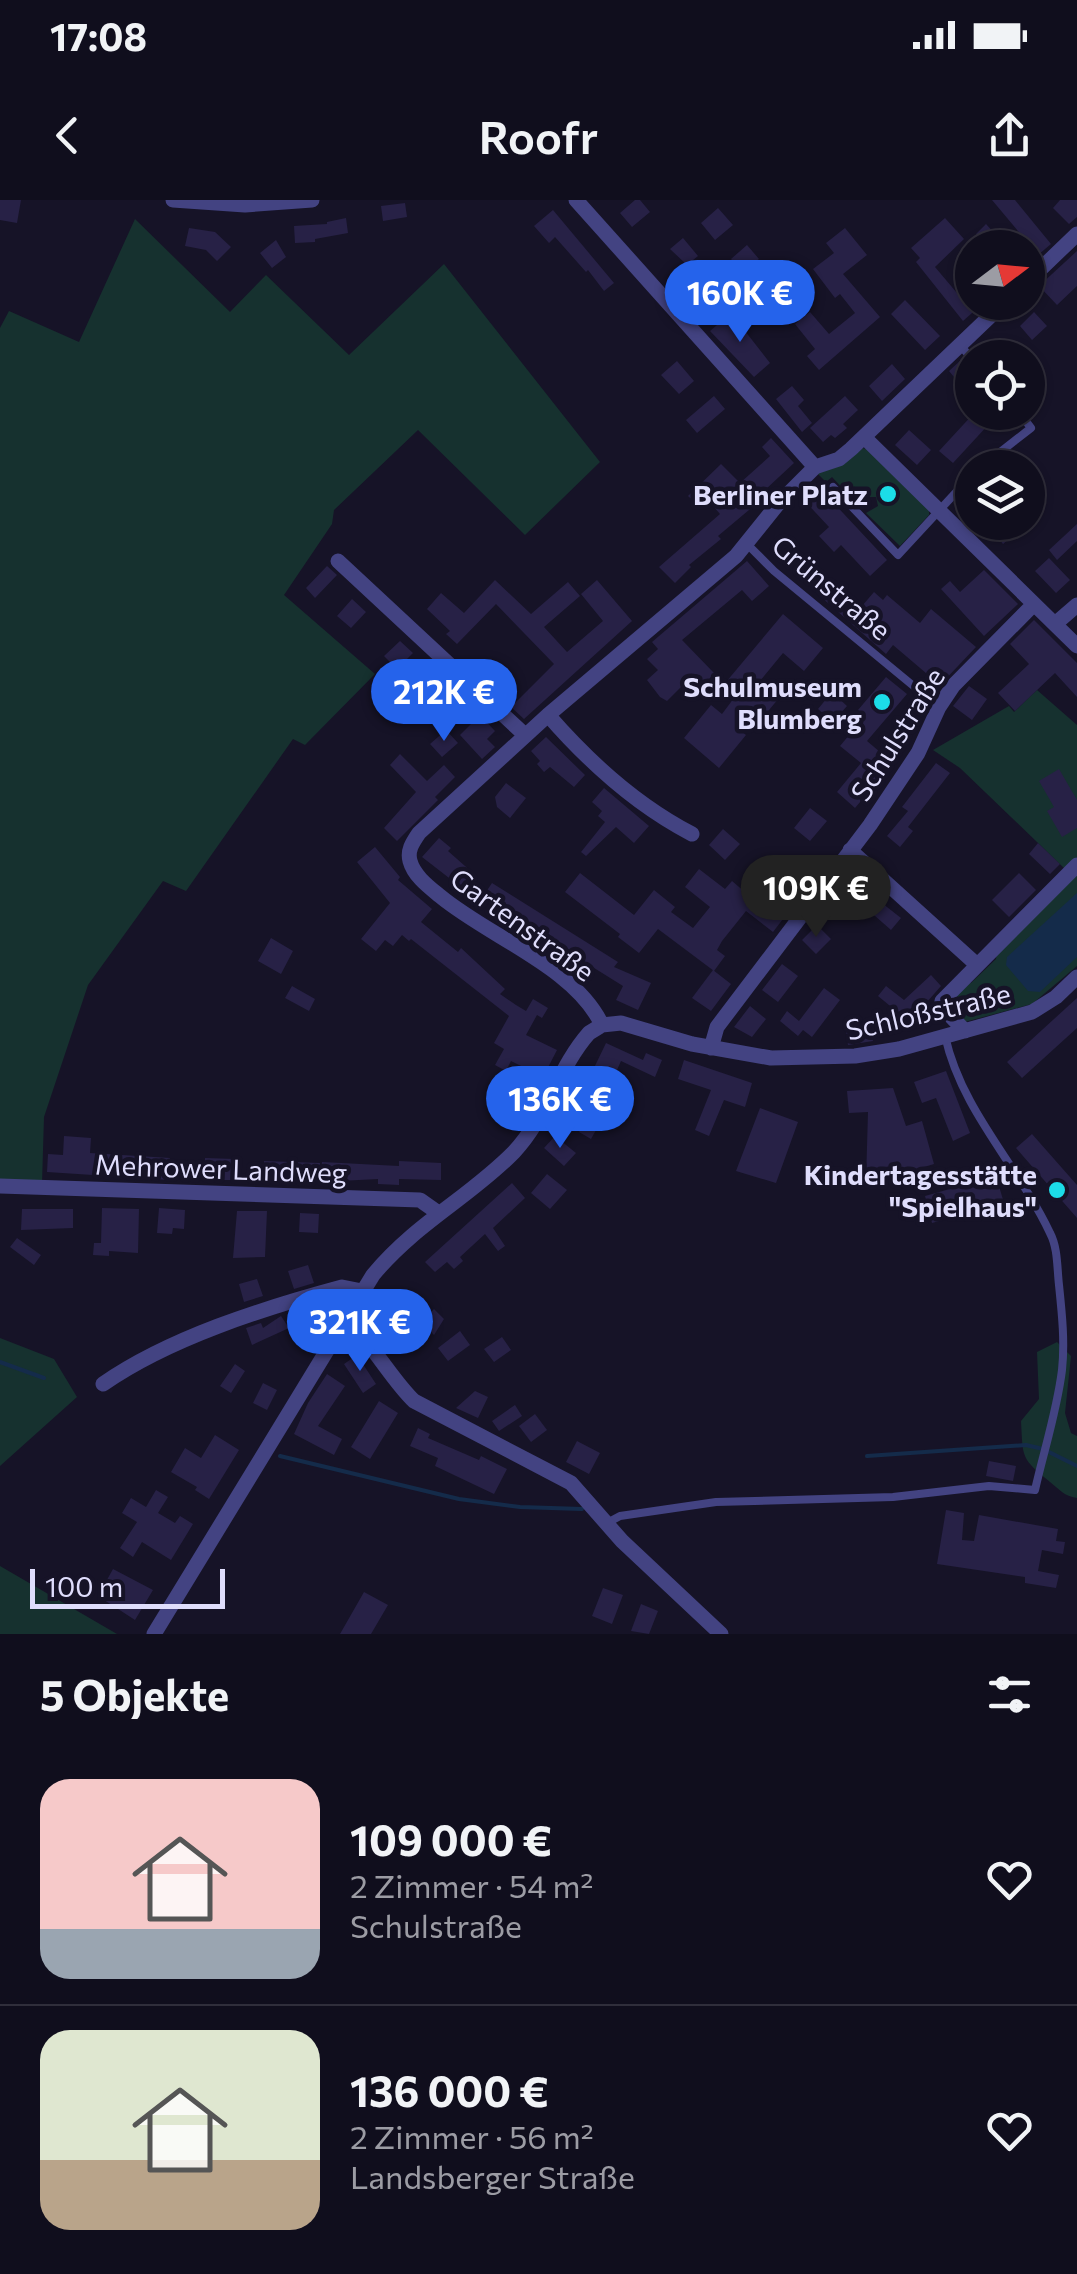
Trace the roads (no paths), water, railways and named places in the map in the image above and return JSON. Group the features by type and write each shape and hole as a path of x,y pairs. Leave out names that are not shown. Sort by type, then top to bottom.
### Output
{"street":[{"path":"173,200 245,205 312,200"},
{"path":"576,200 815,466"},
{"path":"1045,265 1077,234"},
{"name":"Gartenstraße","path":"965,340 986,320"},
{"name":"Gartenstraße","path":"602,1026 574,987 457,910 424,882 409,860 410,846 419,833 525,735 748,544 777,505 815,466 839,459 955,350"},
{"path":"864,437 1077,646"},
{"path":"338,561 525,735"},
{"name":"Schulstraße","path":"711,1048 717,1027 918,753 939,707 964,674 1034,604"},
{"path":"1055,624 1077,605"},
{"path":"548,715 609,774 670,822 692,834"},
{"path":"850,850 976,964"},
{"path":"965,1031 944,1009 942,1001 1077,866"},
{"name":"Schloßstraße","path":"602,1026 632,1025 711,1048 770,1058 835,1058 899,1049 1032,1012 1077,977"},
{"path":"154,1634 362,1291 398,1246 497,1167 522,1142 582,1042 602,1026"},
{"name":"Mehrower Landweg","path":"0,1186 420,1200 438,1212"},
{"path":"102,1384 141,1360 217,1329 342,1288 362,1291"},
{"path":"344,1321 358,1332 396,1384 414,1401 572,1484 661,1580 721,1634"}],"lane":[{"path":"1003,450 1028,430"},
{"path":"832,487 898,555 955,494"},
{"name":"Grünstraße","path":"748,544 774,571 939,707"},
{"path":"607,1522 620,1516 716,1502 893,1497 988,1486 1036,1490 1062,1369 1064,1328 1054,1242 984,1130 950,1057 945,1036"}],"water":[{"path":"1077,893 1077,957 1040,992 1028,991 1006,965 1007,957"}],"waterway":[{"path":"0,1362 44,1378"},
{"path":"867,1456 1026,1445 1077,1466"},
{"path":"280,1456 459,1499 520,1507 582,1509"}],"place":[{"name":"Berliner Platz","path":"888,494"},
{"name":"Schulmuseum Blumberg","path":"882,702"},
{"name":"Kindertagesstätte \"Spielhaus\"","path":"1057,1190"}]}
